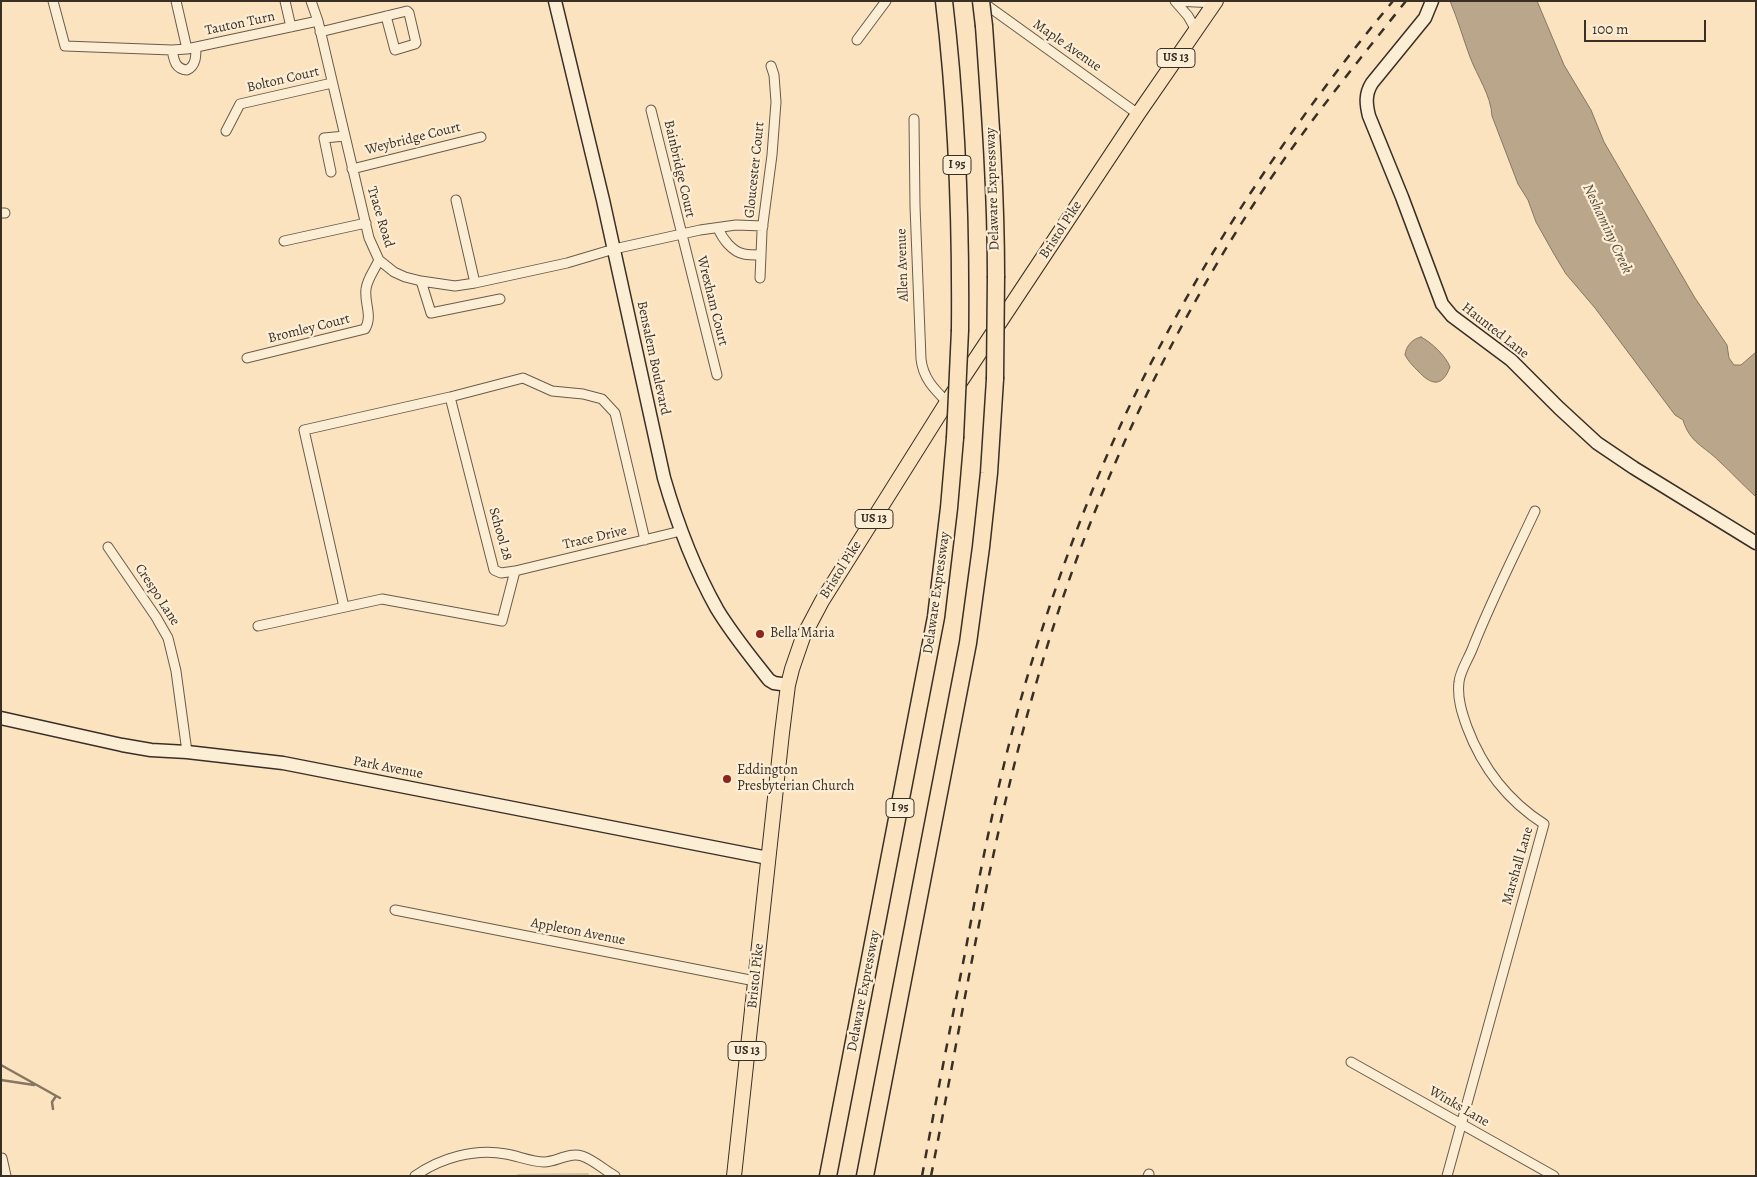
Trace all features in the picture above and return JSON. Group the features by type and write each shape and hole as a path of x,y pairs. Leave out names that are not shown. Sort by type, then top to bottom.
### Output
{"highway":[{"name":"Delaware Expressway","path":"828,1176 936,617 949,508 955,438 960,330 960,268 956,149 944,1"},
{"name":"Delaware Expressway","path":"865,1176 968,643 982,547 994,379 996,276 994,168 981,1"}],"main road":[{"name":"Bristol Pike","path":"734,1176 788,685 799,648 817,609 947,402 1138,114 1216,2"}],"street":[{"name":"Tauton Turn","path":"53,1 65,46 172,50 192,48 318,21"},
{"path":"176,1 192,48"},
{"path":"285,1 292,27"},
{"name":"Trace Road","path":"311,1 318,21 369,238 379,260 405,278 455,286 567,263 614,248 681,234 736,226 763,226"},
{"name":"Bensalem Boulevard","path":"555,1 614,248 664,478 681,531 709,593 737,639 769,680 774,683 788,685"},
{"path":"857,40 886,1"},
{"name":"Maple Avenue","path":"981,1 1138,114"},
{"path":"1196,30 1176,1 1216,2"},
{"name":"Haunted Lane","path":"1432,1 1425,18 1372,83 1367,93 1366,104 1442,304 1452,316 1510,360 1558,408 1597,443 1756,543"},
{"path":"320,32 386,16 408,12 416,43 395,50 386,16"},
{"name":"Tauton Turn","path":"172,50 174,62 178,67 187,70 195,62 192,48"},
{"name":"Gloucester Court","path":"760,278 763,226 772,155 776,102 774,75 771,66"},
{"name":"Bolton Court","path":"226,131 240,104 332,83"},
{"name":"Bainbridge Court","path":"651,110 681,234"},
{"name":"Allen Avenue","path":"914,119 915,206 921,359 923,370 929,382 947,402"},
{"path":"331,172 324,138 345,136"},
{"name":"Weybridge Court","path":"352,168 481,136"},
{"path":"456,200 475,283"},
{"path":"284,241 366,223"},
{"path":"718,228 724,239 736,251 743,254 761,255"},
{"name":"Wrexham Court","path":"681,234 717,376"},
{"name":"Bromley Court","path":"247,358 365,328 369,318 365,292 366,285 379,260"},
{"path":"421,281 431,313 500,298"},
{"path":"344,607 304,430 450,398 523,378 552,391 583,394 602,399 615,413 646,540"},
{"name":"School 28","path":"258,626 382,599 502,621 515,571 500,573 494,570 450,398"},
{"name":"Marshall Lane","path":"1447,1176 1544,824 1508,795 1491,773 1474,745 1460,709 1459,682 1477,636 1535,511"},
{"name":"Trace Drive","path":"515,571 681,531"},
{"name":"Crespo Lane","path":"108,547 156,617 168,638 176,670 187,752"},
{"name":"Park Avenue","path":"1,718 151,750 187,752 283,763 768,858"},
{"name":"Appleton Avenue","path":"395,910 755,981"},
{"name":"Winks Lane","path":"1351,1062 1554,1176"},
{"path":"415,1176 432,1166 457,1157 489,1152 540,1162 576,1155 588,1159 615,1176"},
{"path":"2,1158 6,1176"}],"shaded area":[{"path":"588,1173 590,1176 518,1176 517,1174"}],"water":[{"name":"Neshaminy Creek","path":"1450,1 1537,1 1564,65 1591,110 1604,142 1695,298 1727,345 1729,358 1734,365 1741,365 1756,352 1756,497 1689,434 1683,420 1675,415 1595,308 1566,274 1536,222 1528,200 1518,184 1492,116 1489,101 1470,57"},
{"path":"1421,337 1438,350 1450,367 1447,374 1440,381 1436,382 1427,379 1412,365 1405,355 1410,343"}],"waterway":[{"path":"1,1065 60,1098"},
{"path":"1,1080 34,1085"},
{"path":"53,1109 52,1102 56,1096"}],"railway":[{"path":"922,1176 979,878 1010,740 1029,671 1057,585 1088,500 1124,417 1144,377 1215,249 1270,163 1330,81 1393,1"},
{"path":"931,1176 979,925 1021,738 1057,616 1101,496 1126,438 1183,323 1248,213 1304,132 1406,1"}],"place":[{"name":"Bella Maria","path":"760,634"},
{"name":"Eddington Presbyterian Church","path":"727,779"}]}
